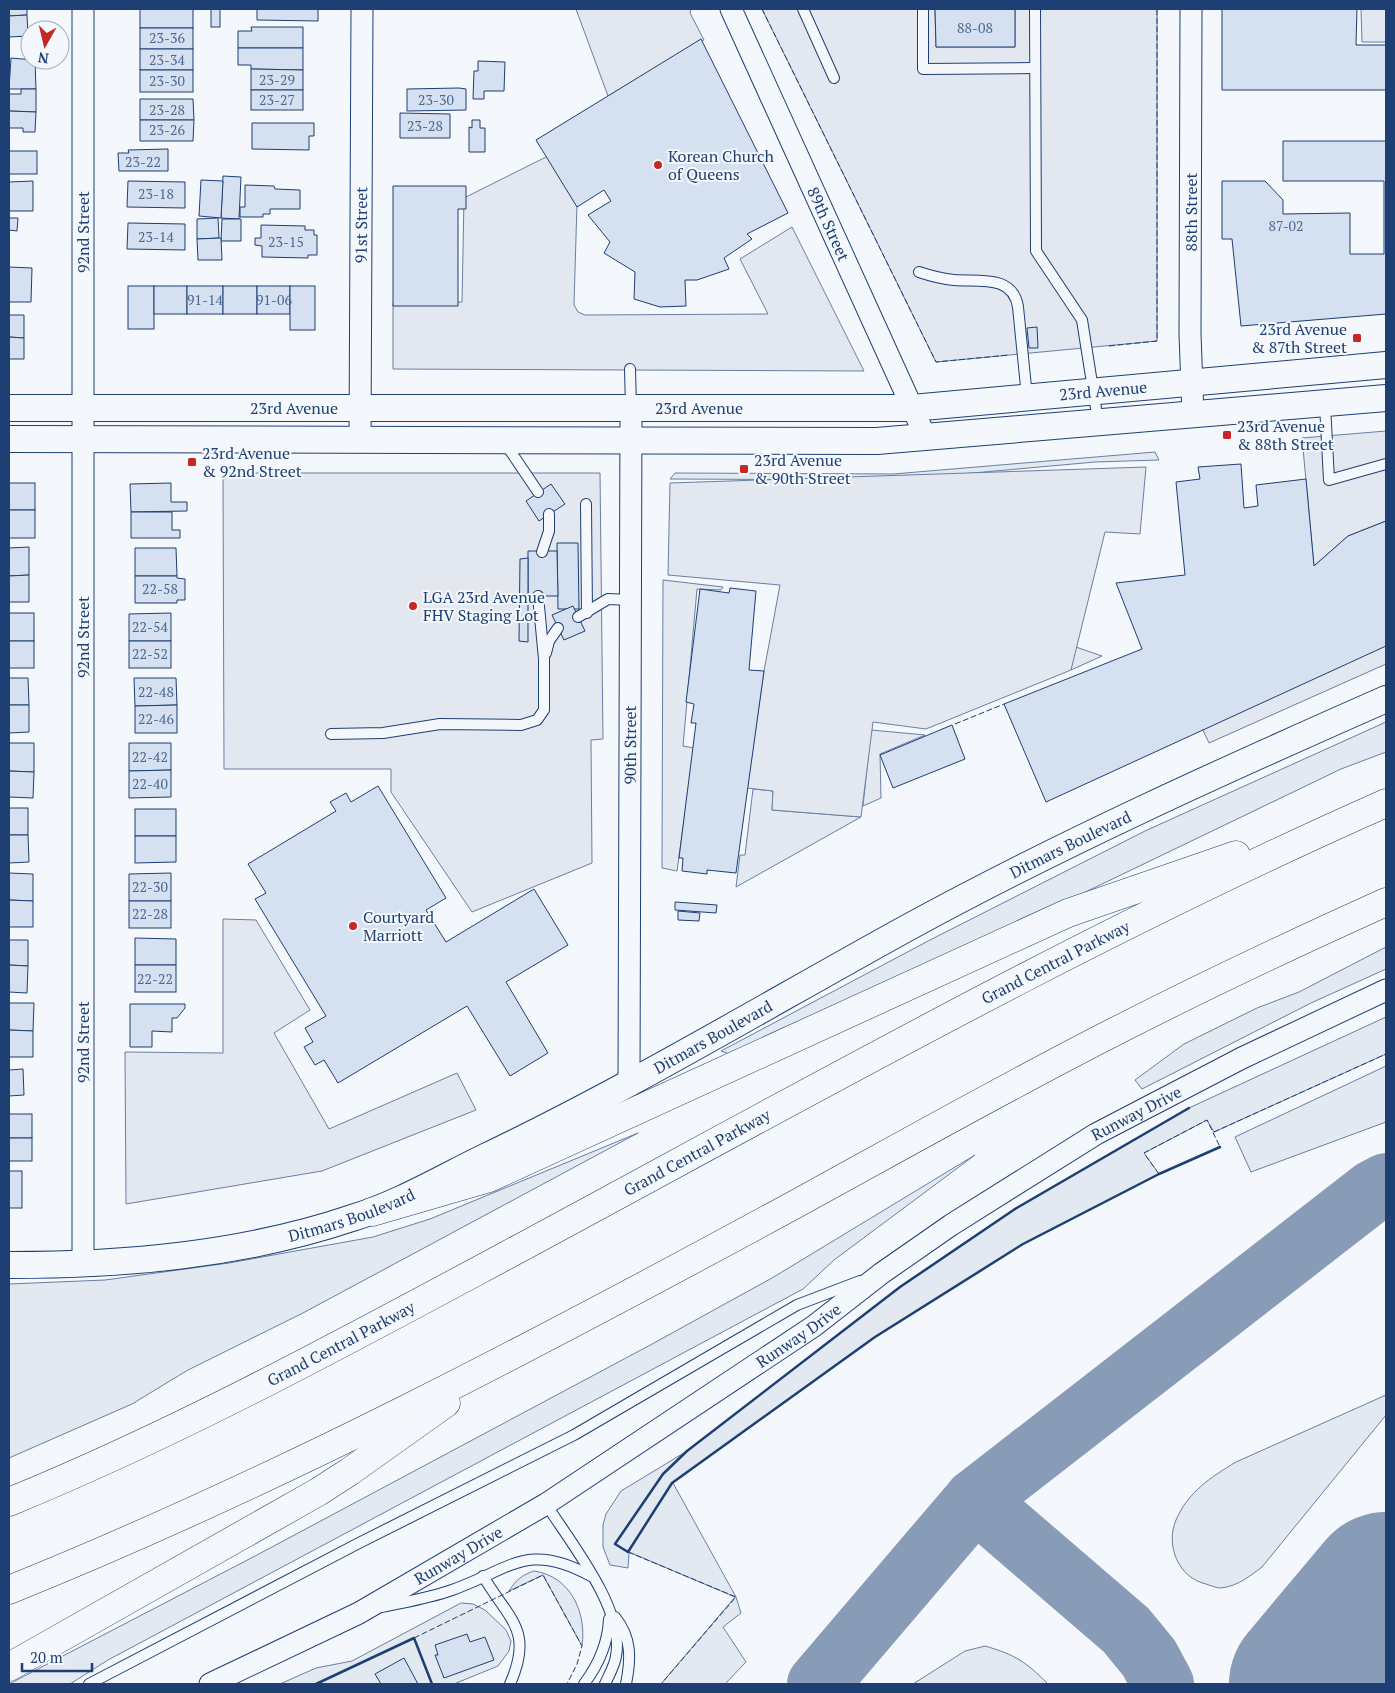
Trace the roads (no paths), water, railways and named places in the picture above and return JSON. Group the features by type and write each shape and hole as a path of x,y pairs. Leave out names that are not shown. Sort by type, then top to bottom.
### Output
{"highway":[{"path":"372,1212 489,1178 1068,913 1383,805"},
{"name":"Grand Central Parkway","path":"9,1502 138,1446 273,1380 1064,957 1224,877 1383,805"},
{"path":"9,1590 156,1529 309,1457 532,1343 787,1209 1103,1037 1226,976 1386,902"},
{"path":"9,1667 334,1482 532,1343"},
{"path":"9,1649 188,1564"}],"street":[{"name":"92nd Street","path":"83,9 83,1265"},
{"name":"91st Street","path":"360,440 362,9"},
{"name":"89th Street","path":"731,9 926,438"},
{"name":"88th Street","path":"1192,9 1191,382 1193,415"},
{"name":"23rd Avenue","path":"9,408 912,408 1386,365"},
{"name":"23rd Avenue","path":"9,440 877,441 1386,398"},
{"name":"90th Street","path":"629,1083 632,409"},
{"name":"Ditmars Boulevard","path":"9,1265 83,1265 160,1258 249,1244 332,1225 372,1212 505,1148 629,1083 981,890 1156,804 1386,699"},
{"name":"Runway Drive","path":"210,1684 359,1613 546,1504 814,1326 882,1273 959,1220 1096,1134 1234,1062 1386,990"}],"lane":[{"path":"803,9 834,78"},
{"path":"924,9 923,69 1036,68"},
{"path":"1035,9 1036,252 1082,320 1098,422"},
{"path":"919,272 954,280 994,282 1002,284 1014,294 1018,307 1027,398"},
{"path":"630,370 632,409"},
{"path":"1325,404 1329,480 1386,464"},
{"path":"503,440 538,492"},
{"path":"586,504 582,615 608,599 631,600"},
{"path":"542,552 549,531 550,514"},
{"path":"330,734 383,733 440,724 521,725 533,722 544,710 544,659 538,596"},
{"path":"544,659 549,641 558,628"},
{"path":"88,1684 359,1543 574,1435 797,1305 882,1273"},
{"path":"546,1504 592,1576 610,1610 617,1634 616,1655 605,1684"},
{"path":"359,1613 452,1590 522,1560 540,1558 575,1567 592,1576"},
{"path":"483,1576 510,1616 520,1636 521,1654 510,1684"},
{"path":"584,1684 604,1648 608,1635 610,1610"},
{"path":"610,1610 620,1622 628,1640 631,1661 626,1684"}],"place":[{"name":"Korean Church of Queens","path":"658,165"},
{"name":"23rd Avenue & 87th Street","path":"1357,338"},
{"name":"23rd Avenue & 88th Street","path":"1227,435"},
{"name":"23rd Avenue & 92nd Street","path":"192,462"},
{"name":"23rd Avenue & 90th Street","path":"744,469"},
{"name":"LGA 23rd Avenue FHV Staging Lot","path":"413,606"},
{"name":"Courtyard Marriott","path":"353,926"}]}
